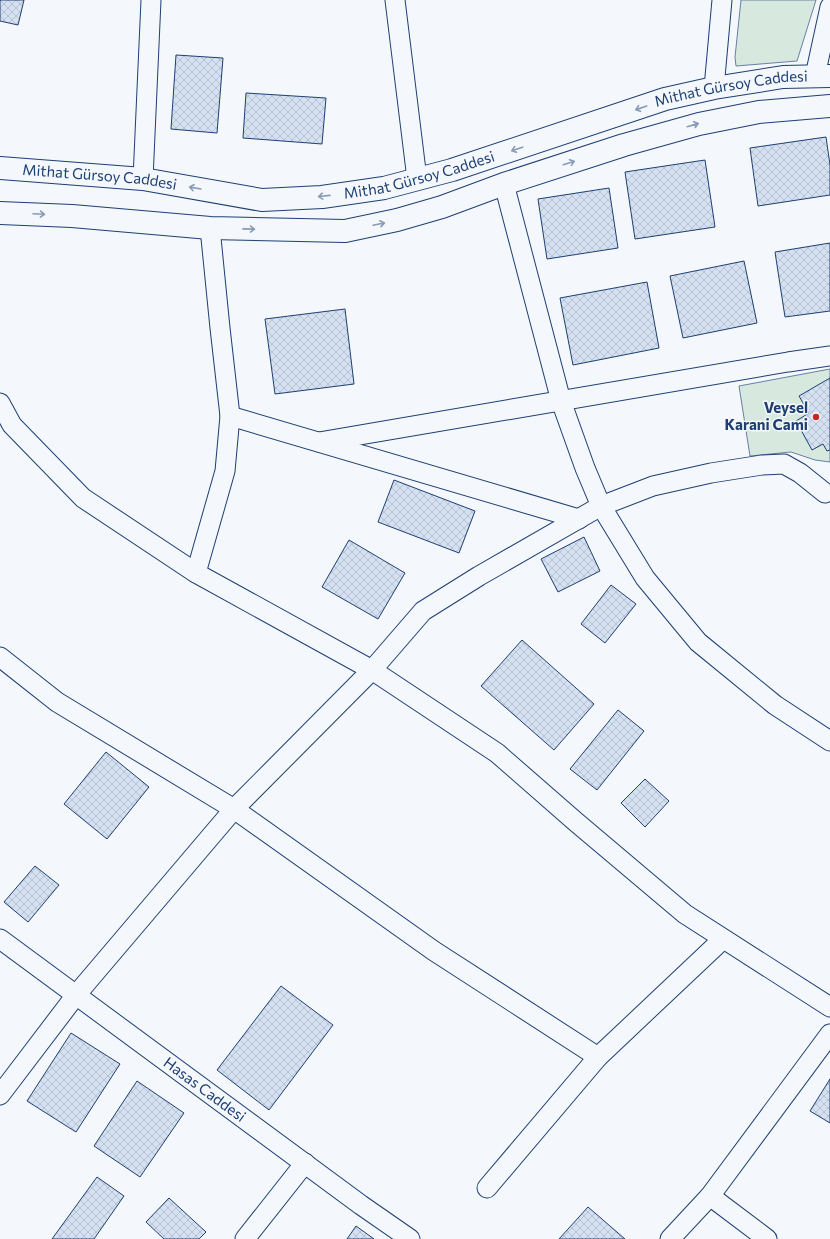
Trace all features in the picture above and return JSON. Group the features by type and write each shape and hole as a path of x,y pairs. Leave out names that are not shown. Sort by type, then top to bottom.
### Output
{"main road":[{"name":"Mithat Gürsoy Caddesi","path":"0,168 144,179 262,200 322,197 384,188 460,168 664,100 714,88 783,77 822,76"},
{"name":"Mithat Gürsoy Caddesi","path":"0,213 72,216 210,228 345,231 397,220 442,207 504,184 624,145 700,124 759,112 830,106"}],"street":[{"path":"144,179 151,0"},
{"path":"395,0 417,179"},
{"path":"714,88 722,0"},
{"path":"822,76 830,7"},
{"path":"504,184 562,401 585,468 601,506 645,578 698,642 775,705 830,741"},
{"path":"196,573 225,471 230,416 210,228"},
{"path":"319,442 781,363 830,356"},
{"path":"0,403 6,431 83,498 196,573 372,670 498,753 576,822 685,914 830,1007"},
{"path":"230,416 579,519"},
{"path":"0,1095 76,995 234,809 372,670 423,610 601,506 653,486 711,473 762,465 784,464 800,473 828,493"},
{"path":"0,657 57,702 234,809 434,951 598,1058"},
{"path":"487,1188 598,1058 723,938"},
{"name":"Hasas Caddesi","path":"0,939 410,1239"},
{"path":"670,1239 710,1196 830,1034"},
{"path":"245,1239 305,1163"},
{"path":"710,1196 767,1239"}],"shaded area":[{"path":"741,0 816,0 797,61 736,66 735,57"},
{"path":"830,369 830,462 815,460 791,452 750,456 739,386"}],"building":[{"path":"0,0 24,0 18,25 0,21"},
{"path":"176,55 223,58 217,133 171,129"},
{"path":"246,93 326,98 322,144 243,138"},
{"path":"826,137 830,165 830,195 758,206 750,148"},
{"path":"705,160 715,227 635,239 625,172"},
{"path":"609,188 618,248 547,259 538,199"},
{"path":"830,243 830,311 785,317 775,252"},
{"path":"744,261 757,323 683,338 670,276"},
{"path":"647,282 659,348 573,365 560,298"},
{"path":"345,309 354,384 275,394 265,319"},
{"name":"Veysel Karani Cami","path":"830,378 830,450 827,451 823,444 812,450 796,421 809,413 799,396"},
{"path":"394,480 475,511 459,553 378,522"},
{"path":"584,537 600,571 558,592 541,559"},
{"path":"349,540 405,573 378,619 322,587"},
{"path":"611,585 636,604 605,643 581,624"},
{"path":"522,640 594,704 554,750 481,686"},
{"path":"618,710 644,731 597,790 570,769"},
{"path":"106,752 149,787 107,839 64,804"},
{"path":"645,779 669,801 645,827 621,803"},
{"path":"35,866 59,885 28,922 4,902"},
{"path":"281,986 333,1025 269,1110 217,1070"},
{"path":"71,1033 120,1064 76,1132 27,1101"},
{"path":"830,1079 830,1123 810,1111"},
{"path":"137,1081 184,1113 140,1177 94,1146"},
{"path":"97,1177 124,1196 94,1239 52,1239"},
{"path":"169,1198 206,1232 199,1239 164,1239 146,1222"},
{"path":"588,1207 625,1239 559,1239"},
{"path":"356,1226 374,1239 347,1239"}],"place":[{"name":"Veysel Karani Cami","path":"816,417"}]}
